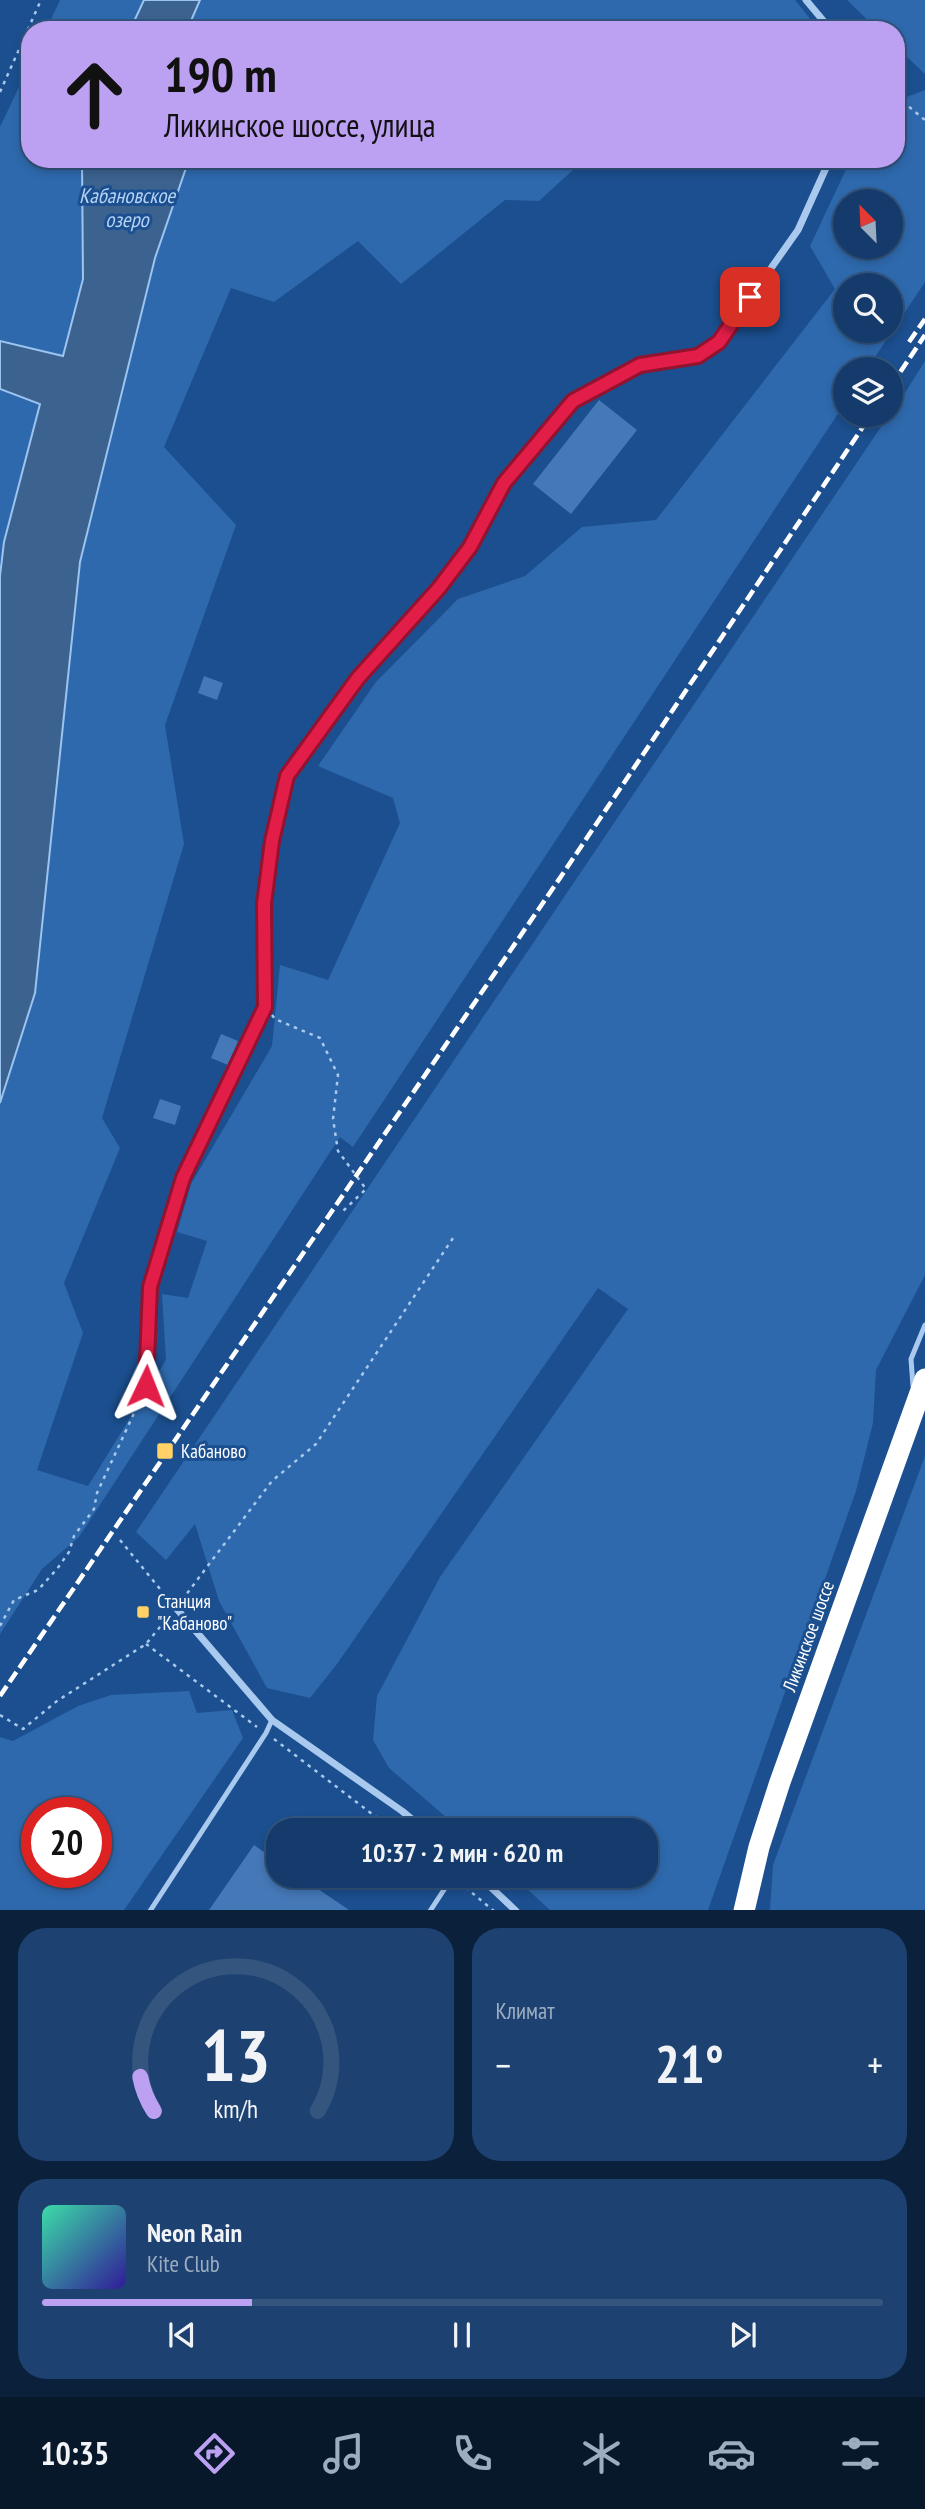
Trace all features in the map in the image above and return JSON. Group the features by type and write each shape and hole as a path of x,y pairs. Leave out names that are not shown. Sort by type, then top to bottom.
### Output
{"highway":[{"name":"Ликинское шоссе","path":"744,1910 759,1847 780,1782 925,1379"}],"street":[{"path":"806,0 824,21"},
{"path":"265,1007 264,904 272,841 287,776 358,678 439,588 470,547 504,483 573,401 640,365 698,356 719,342 798,230 826,168"},
{"path":"176,1608 272,1720 410,1818"},
{"path":"492,1888 516,1910"}],"lane":[{"path":"146,1386 150,1287 183,1178 265,1007"},
{"path":"915,1406 911,1359 925,1325"},
{"path":"150,1910 272,1720"},
{"path":"430,1910 445,1888"}],"path":[{"path":"32,21 41,0"},
{"path":"0,92 21,45"},
{"path":"905,103 925,120"},
{"path":"265,1007 275,1019 320,1038 338,1075 333,1119 338,1151 366,1189 343,1211"},
{"path":"0,1715 23,1729 57,1701 146,1644 272,1481 316,1444 453,1238"},
{"path":"0,1626 13,1600 38,1590 69,1552 74,1536 94,1509 97,1493 146,1386 173,1404"},
{"path":"120,1540 176,1608"},
{"path":"467,1888 494,1910"}],"shaded area":[{"path":"60,0 144,0 134,21 50,21"},
{"path":"200,0 795,0 812,21 191,21"},
{"path":"847,0 925,0 925,74 905,55 905,21 869,21"},
{"path":"21,83 21,168 82,168 83,279 63,357 0,341 0,127"},
{"path":"925,90 925,282 903,315 903,273 833,273 833,286 810,246 833,197 833,259 903,259 903,189 837,189 847,168 905,168 905,98"},
{"path":"186,168 575,168 539,201 505,200 401,284 358,241 274,302 231,288 164,447 236,525 165,725 184,844 102,1118 120,1148 64,1283 83,1333 37,1470 88,1486 166,1360 162,1294 188,1298 207,1241 177,1232 191,1184 272,1046 280,965 328,980 400,823 393,798 318,766 376,682 458,599 525,576 582,527 656,520 833,292 833,343 884,343 875,357 833,357 833,421 353,1147 340,1137 79,1537 42,1569 0,1634 0,1103 35,993 80,562 155,258"},
{"path":"925,361 925,1275 876,1370 873,1423 856,1491 708,1910 550,1910 526,1888 658,1888 658,1818 447,1818 389,1768 373,1740 377,1696 440,1577 628,1309 598,1288 337,1664 310,1698 267,1688 219,1601 195,1524 166,1560 136,1532 881,427 903,427 903,396"},
{"path":"0,389 40,403 4,542 0,576"},
{"path":"925,1456 925,1910 770,1910 773,1865"},
{"path":"189,1691 197,1713 232,1710 243,1738 124,1910 0,1910 0,1737 13,1741 78,1706 111,1695"}],"water":[{"path":"144,0 200,0 191,21 134,21"},
{"name":"Кабановское озеро","path":"82,168 186,168 155,258 80,562 35,993 0,1103 0,576 4,542 40,404 0,389 0,341 63,356 83,279"}],"building":[{"path":"599,400 637,430 571,514 533,484"},
{"path":"204,676 223,683 217,700 198,693"},
{"path":"221,1034 238,1041 228,1065 211,1058"},
{"path":"160,1099 181,1106 175,1125 153,1118"},
{"path":"254,1845 266,1854 266,1888 317,1888 349,1910 209,1910"}],"railway":[{"path":"909,342 925,319"},
{"path":"903,368 925,335"},
{"path":"0,1696 562,875 863,427"}],"place":[{"name":"Кабаново","path":"165,1451"},
{"name":"Станция \"Кабаново\"","path":"143,1612"}],"route":[{"path":"146,1386 150,1287 183,1178 265,1007 264,904 272,841 287,776 358,678 439,588 470,547 504,483 573,401 640,365 698,356 719,342 750,297"}]}
